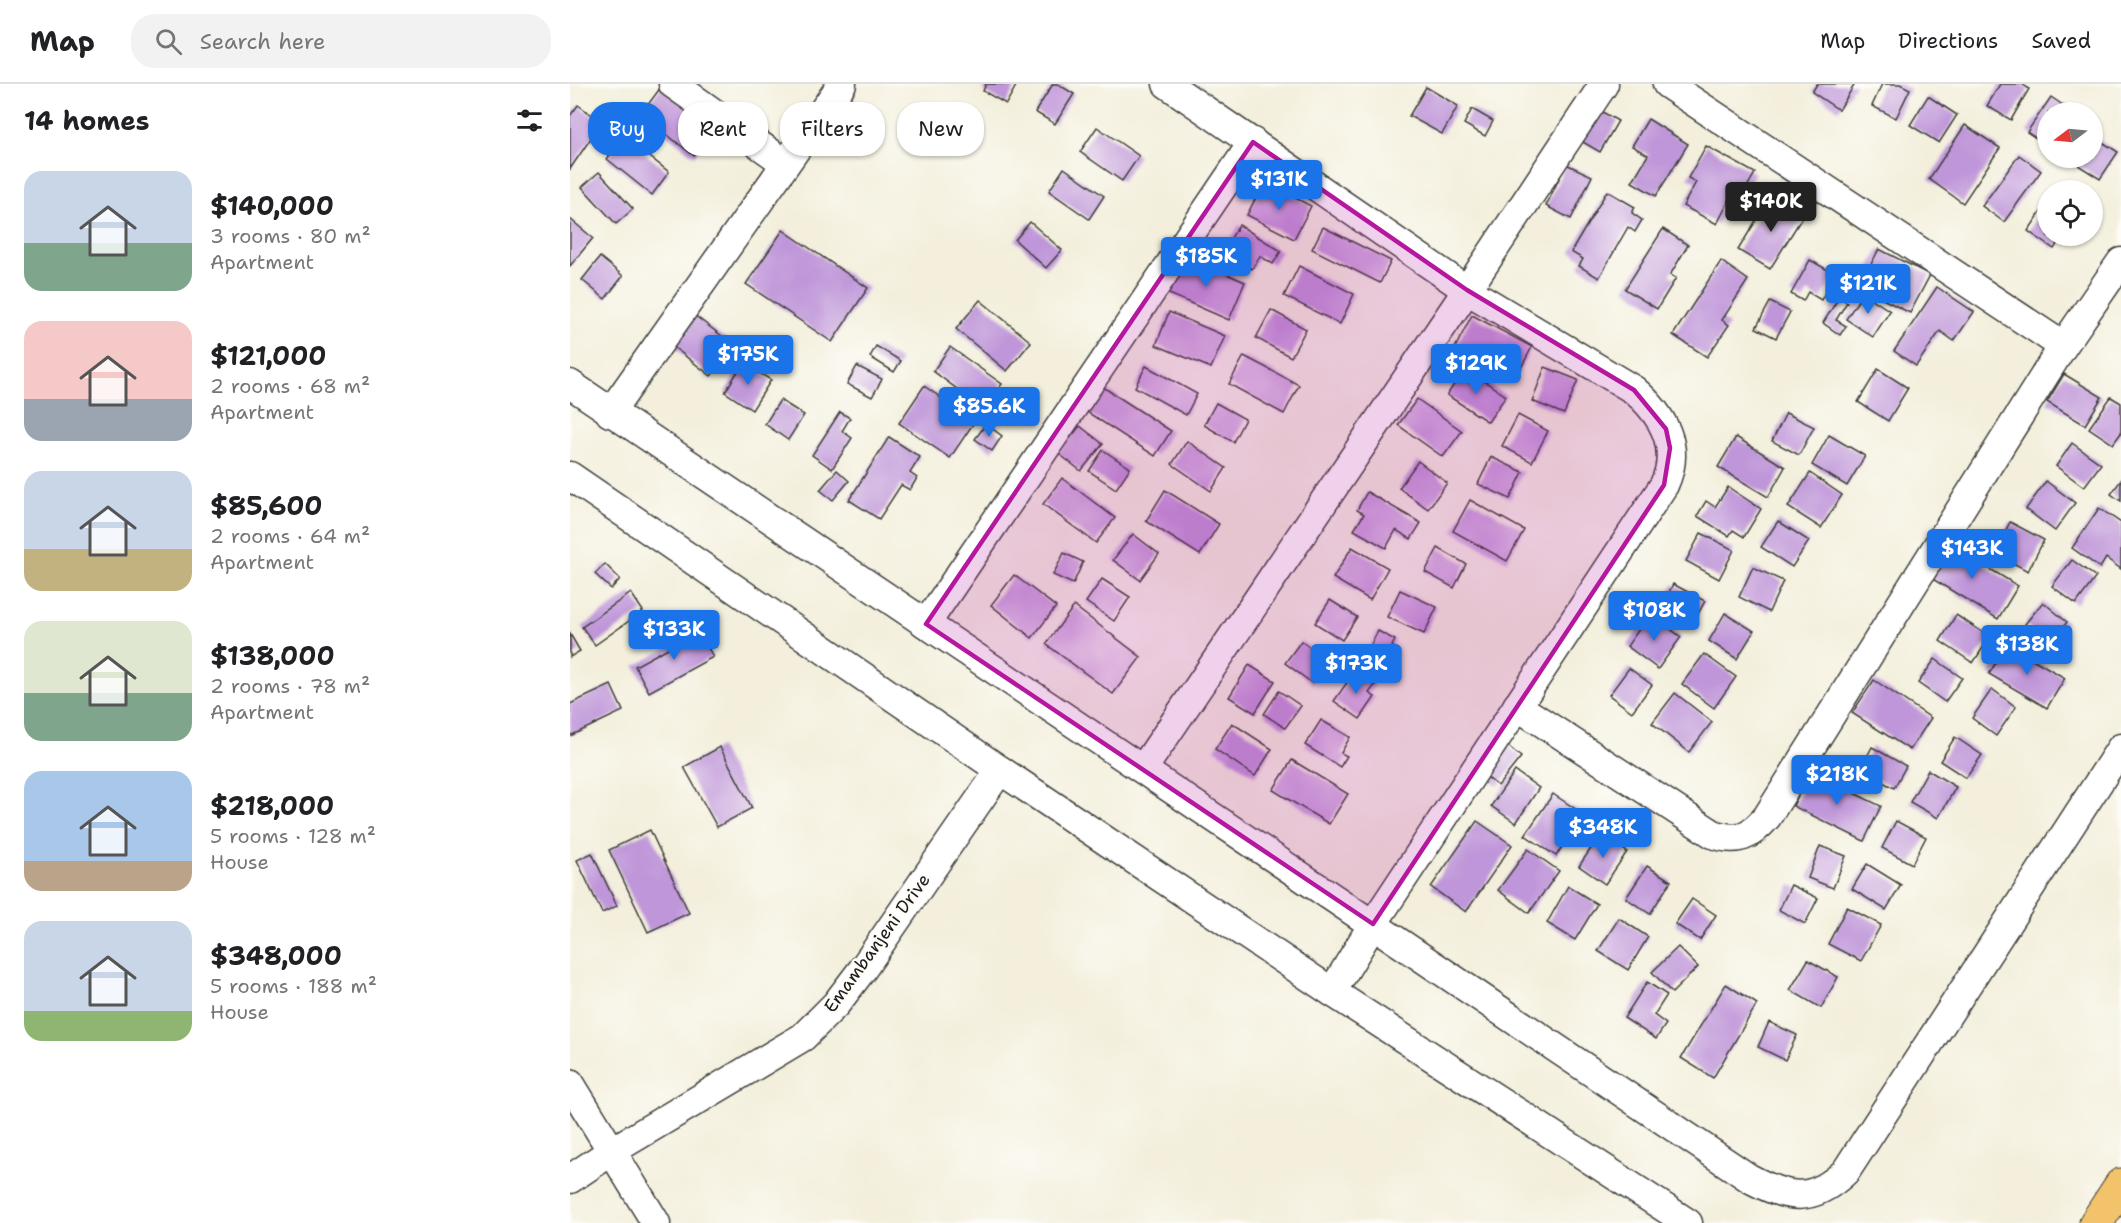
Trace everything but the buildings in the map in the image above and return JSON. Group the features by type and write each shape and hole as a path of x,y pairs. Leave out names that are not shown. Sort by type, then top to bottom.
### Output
{"main road":[{"path":"2096,1223 2121,1185"}],"street":[{"path":"673,84 785,163"},
{"path":"610,413 842,84"},
{"path":"1167,84 1467,290 1634,390 1649,402 1659,415 1666,429 1670,448 1668,476 1664,485 1373,924 1332,992"},
{"path":"1143,769 1604,84"},
{"path":"1667,84 2063,346"},
{"path":"926,624 1253,142"},
{"path":"1517,706 1713,834 1731,839 1751,833 1767,817 2063,346 2121,262"},
{"path":"570,384 1749,1178 1790,1195 1809,1194 1832,1184 1846,1171 2121,748"},
{"path":"570,476 1000,770 1332,992 1688,1223"},
{"name":"Emambanjeni Drive","path":"570,1179 612,1151 803,1037 836,1004 862,970 1000,770"},
{"path":"570,1083 656,1223"}],"highlighted area":[{"path":"1253,142 1467,290 1634,390 1666,429 1670,448 1664,485 1373,924 926,624"}]}
